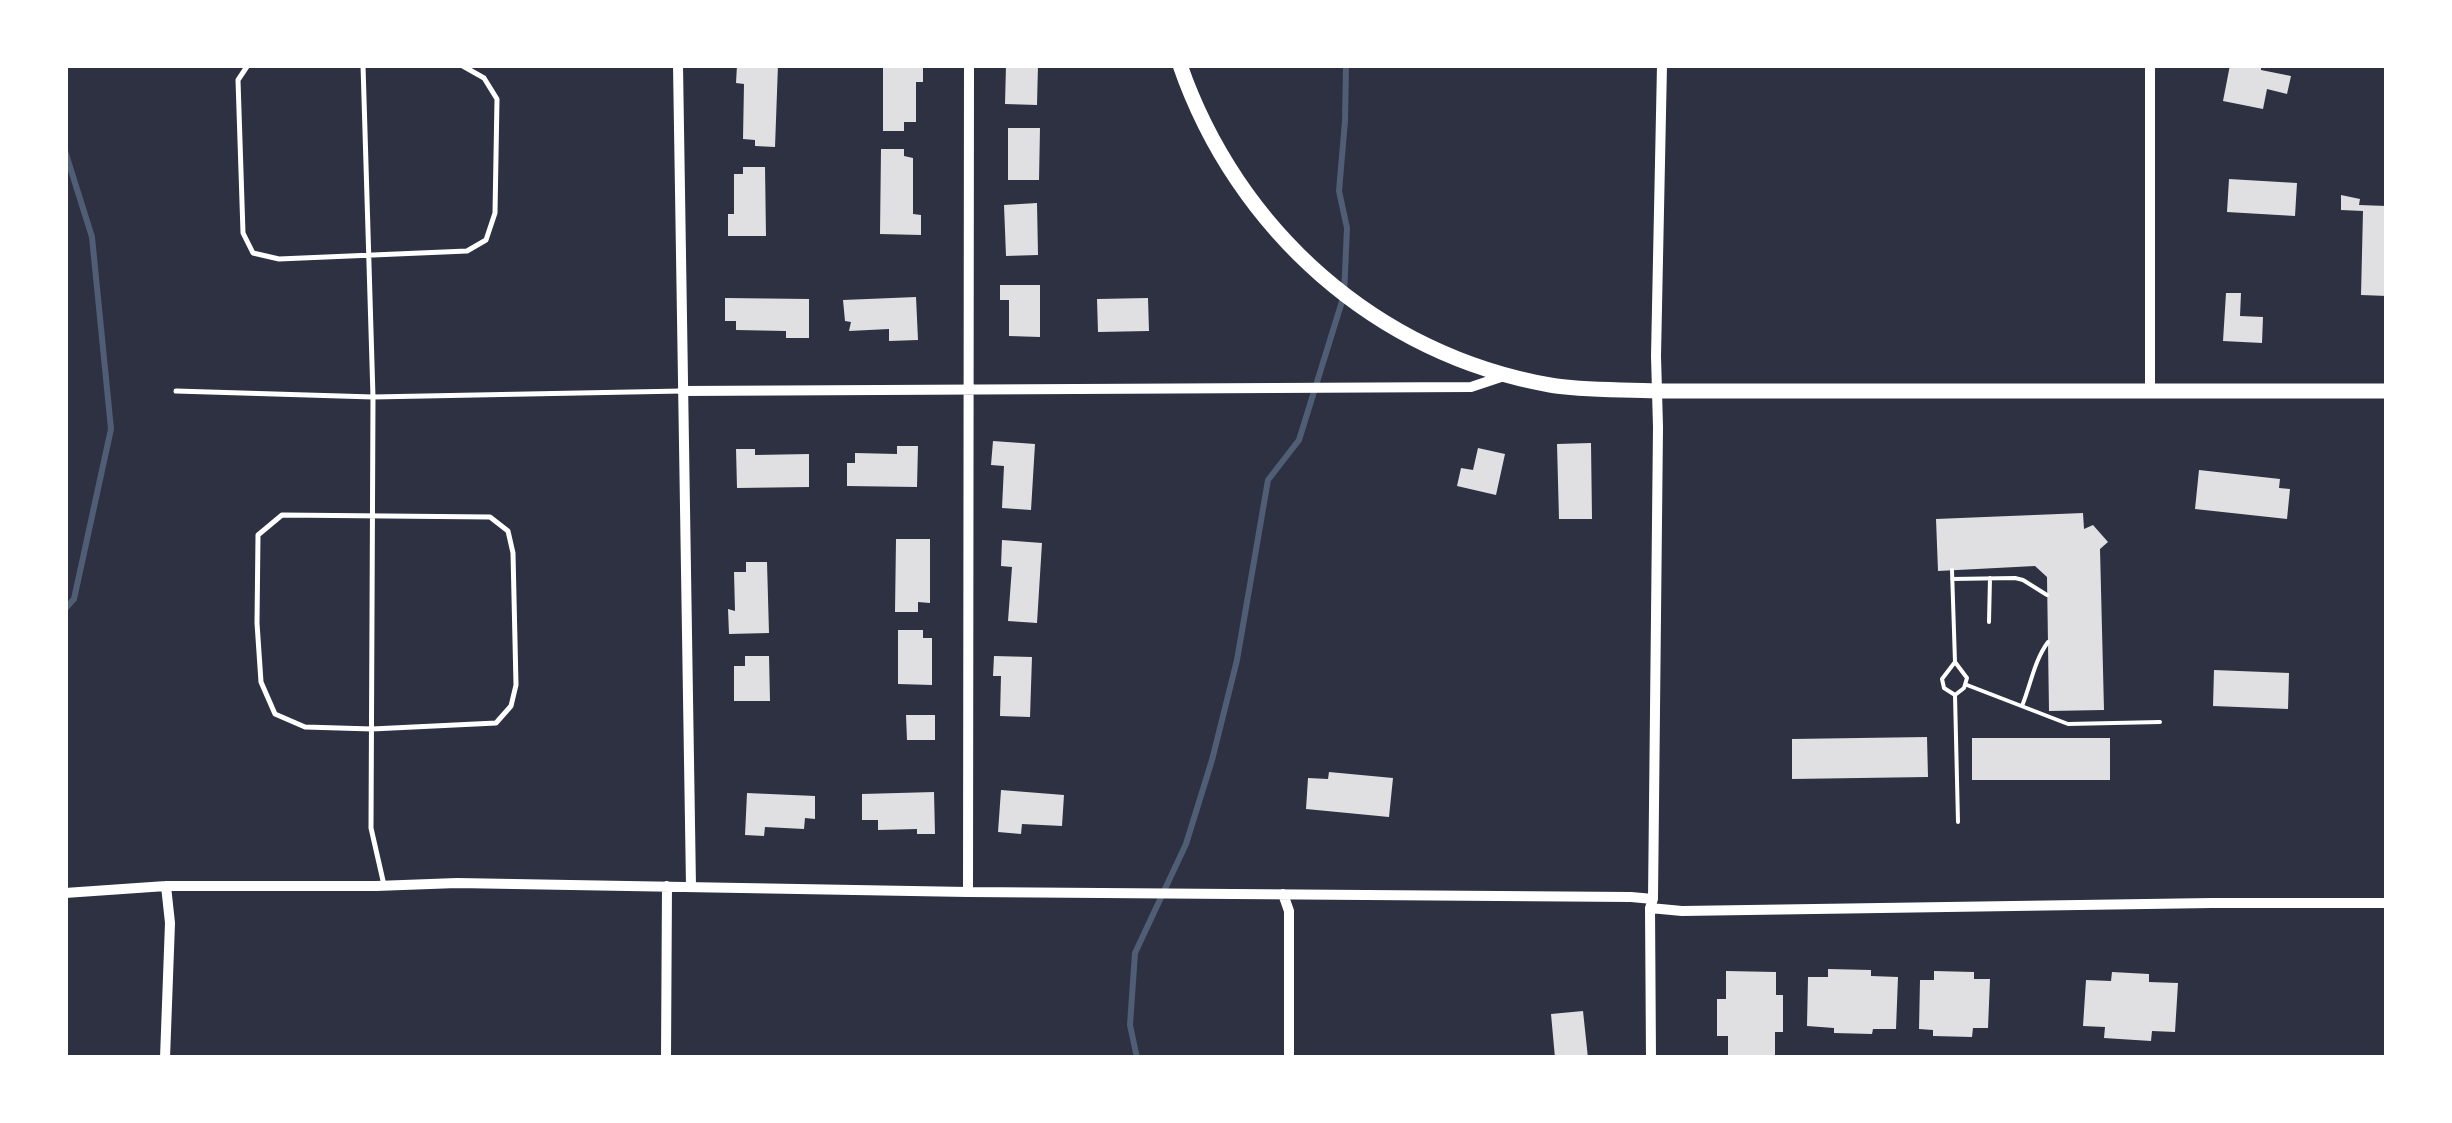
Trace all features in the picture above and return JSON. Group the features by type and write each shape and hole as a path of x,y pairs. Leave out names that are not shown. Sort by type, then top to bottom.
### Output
{"main road":[{"path":"1180,65 1202,120 1234,176 1275,230 1318,274 1400,332 1456,359 1506,375 1552,386 1657,390 2387,391"}],"street":[{"path":"678,65 690,886"},
{"path":"968,892 969,65"},
{"path":"1651,1058 1662,65"},
{"path":"2150,65 2150,390"},
{"path":"682,391 1471,387 1506,375"},
{"path":"65,893 166,886 457,883 1284,894 1652,903 1682,911 2387,903"},
{"path":"165,1058 170,923 166,886"},
{"path":"666,1058 667,886"},
{"path":"1284,894 1289,910 1289,1058"}],"lane":[{"path":"248,65 238,80 243,233 253,253 279,259 467,251 486,240 495,213 497,98 484,78 461,65"},
{"path":"363,65 372,397 371,828 384,886"},
{"path":"176,391 372,397 682,391"},
{"path":"282,515 372,517 490,517 508,531 513,552 516,684 511,706 496,723 372,729 306,727 275,714 262,682 257,623 258,536 282,515"}],"path":[{"path":"1952,570 1955,662 1966,678 1964,688 1955,694"},
{"path":"1989,622 1990,578"},
{"path":"1952,579 2023,580 2047,595"},
{"path":"2022,706 2034,678 2037,658 2048,642"},
{"path":"1955,662 1942,679 1944,688 1955,694"},
{"path":"1965,684 2068,724 2160,722"},
{"path":"1955,694 1958,822"}],"building":[{"path":"737,65 778,65 775,147 755,146 755,140 743,139 744,84 736,83"},
{"path":"883,65 923,65 923,82 916,82 916,122 904,122 904,131 883,131"},
{"path":"1006,65 1038,65 1037,105 1005,104"},
{"path":"2230,65 2261,65 2261,70 2291,76 2287,94 2267,89 2263,109 2223,101"},
{"path":"1008,128 1040,128 1039,180 1008,180"},
{"path":"881,149 904,149 904,156 913,158 913,214 921,215 921,235 880,234"},
{"path":"743,167 765,167 766,236 728,236 728,214 734,214 734,174 743,174"},
{"path":"2229,179 2297,183 2295,216 2227,212"},
{"path":"2341,195 2360,199 2359,205 2387,206 2387,296 2361,295 2363,211 2341,210"},
{"path":"1037,203 1038,255 1006,256 1004,205"},
{"path":"1000,285 1040,285 1040,337 1009,336 1009,300 1000,300"},
{"path":"2226,293 2241,293 2240,316 2263,317 2262,343 2223,341"},
{"path":"916,297 918,340 889,341 889,329 849,331 851,322 845,321 843,300"},
{"path":"725,298 809,299 809,338 786,338 786,331 736,330 736,321 725,321"},
{"path":"1148,298 1149,331 1098,332 1097,299"},
{"path":"993,441 1035,444 1031,510 1002,508 1004,466 991,465"},
{"path":"1591,443 1592,519 1559,519 1557,444"},
{"path":"897,446 918,446 917,487 847,486 847,463 855,463 855,453 897,454"},
{"path":"1478,448 1505,454 1496,495 1457,486 1461,468 1473,470"},
{"path":"736,449 755,449 755,455 809,454 809,487 737,488"},
{"path":"2199,470 2280,479 2279,488 2290,489 2287,519 2195,509"},
{"path":"2083,513 2084,529 2093,525 2108,542 2100,549 2104,710 2049,711 2047,577 2035,566 1938,571 1936,519"},
{"path":"896,539 930,539 930,603 918,602 918,612 895,612"},
{"path":"1002,540 1042,543 1037,623 1008,621 1012,567 1001,566"},
{"path":"746,562 767,562 769,633 729,634 728,609 735,611 734,572 746,572"},
{"path":"898,630 923,630 923,638 932,638 932,685 898,684"},
{"path":"745,656 769,656 770,701 734,701 734,666 745,666"},
{"path":"994,656 1032,657 1030,717 1000,716 1001,676 993,676"},
{"path":"2214,670 2289,673 2288,709 2213,706"},
{"path":"906,715 935,715 935,740 907,740"},
{"path":"1927,737 1928,777 1792,779 1792,739"},
{"path":"1972,738 2110,738 2110,780 1972,780"},
{"path":"1329,772 1393,778 1389,817 1306,809 1308,778 1328,779"},
{"path":"1001,790 1064,795 1062,826 1022,824 1021,834 998,832"},
{"path":"934,792 935,834 917,834 917,829 878,830 878,820 862,820 862,794"},
{"path":"747,793 815,796 815,819 805,818 804,829 765,827 764,836 745,835"},
{"path":"1828,969 1871,970 1871,976 1898,977 1896,1029 1873,1029 1872,1034 1834,1033 1834,1028 1807,1026 1808,977 1828,977"},
{"path":"1726,971 1776,972 1776,995 1783,995 1783,1032 1775,1032 1775,1058 1728,1058 1728,1036 1717,1036 1717,999 1726,999"},
{"path":"1934,971 1974,972 1974,979 1990,979 1988,1028 1973,1028 1972,1037 1933,1036 1933,1030 1919,1029 1920,980 1934,980"},
{"path":"2112,972 2149,974 2149,982 2178,983 2175,1032 2152,1031 2151,1041 2104,1038 2105,1027 2083,1026 2086,980 2111,981"},
{"path":"1583,1011 1588,1058 1555,1058 1551,1014"}],"waterway":[{"path":"1137,1058 1130,1025 1135,953 1186,844 1212,760 1237,660 1268,480 1299,440 1344,295 1347,228 1339,191 1346,65"},
{"path":"65,151 92,237 111,429 74,599 65,609"}]}
